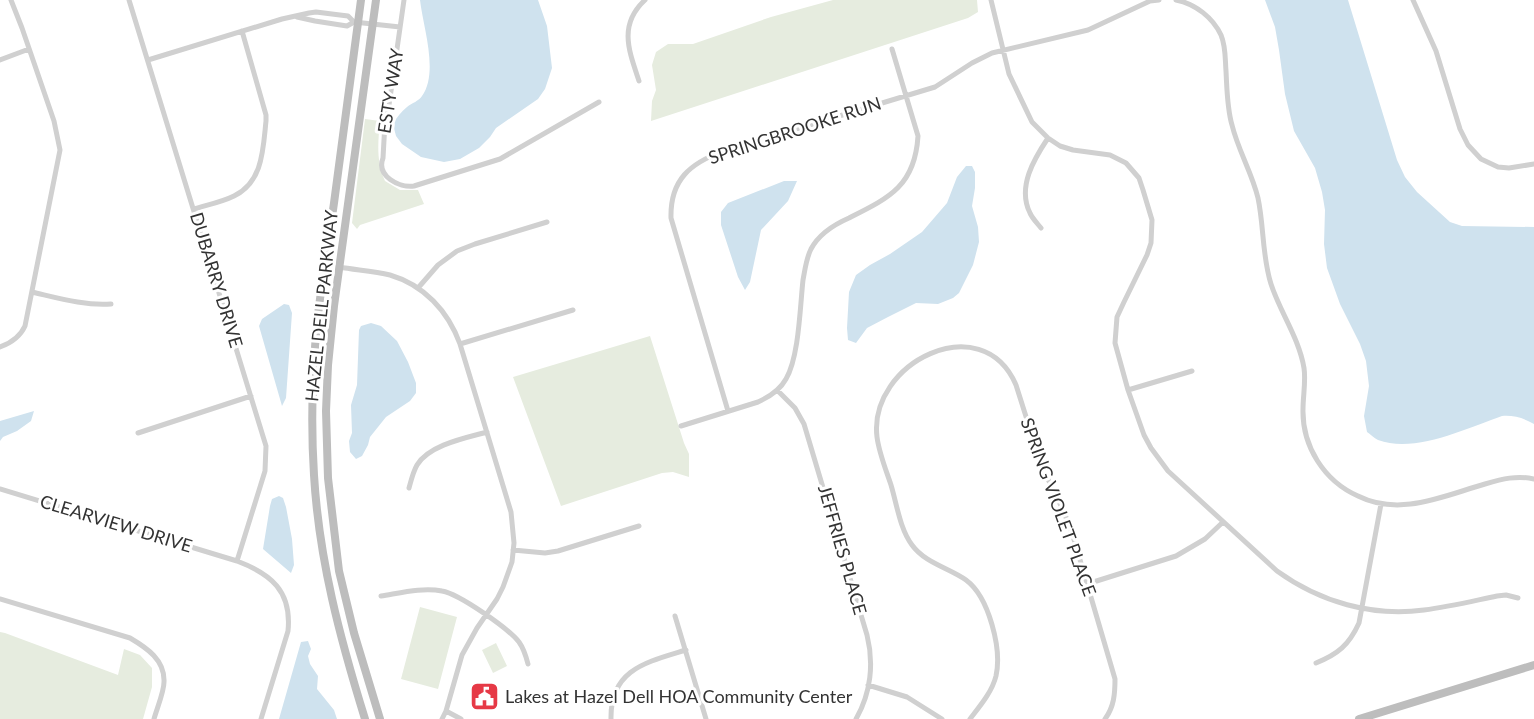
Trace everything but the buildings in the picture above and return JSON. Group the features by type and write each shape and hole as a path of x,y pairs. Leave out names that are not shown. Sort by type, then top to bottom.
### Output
{"main road":[{"name":"HAZEL DELL PARKWAY","path":"362,0 356,22 318,313 312,380 312,421 314,477 324,559 338,626 365,719"},
{"name":"HAZEL DELL PARKWAY","path":"376,0 333,306 327,379 326,432 328,478 339,571 354,633 380,719"},
{"path":"1359,719 1534,664"}],"street":[{"path":"0,347 12,341 22,331 28,316 60,150 54,121 11,0"},
{"name":"DUBARRY DRIVE","path":"129,0 266,446 265,471 234,560"},
{"name":"ESTY WAY","path":"404,0 381,162 389,179 403,186 414,186 493,162 599,102"},
{"path":"639,81 627,39 629,25 634,14 645,0"},
{"path":"991,0 1009,74 1026,112 1039,130 1060,146 1110,155 1126,163 1139,178 1149,207 1153,229 1151,243 1117,317 1115,344 1144,435 1168,471 1257,554 1291,581 1329,599 1362,608 1409,612 1497,596 1506,595 1518,598"},
{"name":"SPRINGBROOKE RUN","path":"728,411 670,218 671,200 675,188 689,168 710,156 941,84 981,57 1088,30 1159,0"},
{"path":"1176,0 1188,3 1211,19 1221,35 1226,50 1230,117 1235,138 1258,199 1268,274 1304,368 1303,424 1314,457 1337,483 1357,496 1381,504 1415,504 1516,476 1534,479"},
{"path":"1413,0 1436,51 1460,129 1468,145 1481,159 1498,166 1509,168 1534,164"},
{"path":"148,60 242,31 316,12 348,16 356,22 400,27"},
{"path":"296,16 347,26 356,22"},
{"path":"194,209 242,192 254,179 259,167 266,115 242,31"},
{"path":"0,60 29,49"},
{"path":"681,426 764,399 777,390 786,379 793,362 805,269 814,242 832,226 893,192 909,174 917,150 918,136 892,49"},
{"path":"1041,228 1028,210 1026,183 1032,164 1048,138"},
{"path":"418,288 438,265 457,251 547,222"},
{"path":"339,267 390,275 418,288 435,302 446,316 460,345 511,512 514,530 512,562 503,587 462,656 442,719"},
{"path":"32,292 78,302 111,304"},
{"path":"460,345 573,310"},
{"name":"SPRING VIOLET PLACE","path":"970,719 991,690 998,660 997,648 984,603 972,585 964,578 928,559 908,539 878,444 876,424 883,398 897,376 919,360 938,351 963,346 990,354 1001,362 1012,376 1036,451 1064,512 1115,679 1116,694 1105,719"},
{"path":"1128,390 1192,371"},
{"name":"JEFFRIES PLACE","path":"777,390 795,408 804,424 867,635 870,648 870,672 865,701 856,719"},
{"path":"138,433 251,396"},
{"path":"409,488 418,463 431,451 487,432"},
{"name":"CLEARVIEW DRIVE","path":"0,489 234,560 255,568 271,578 282,593 288,615 288,631 261,719"},
{"path":"1316,663 1332,657 1345,646 1356,628 1362,608 1381,504"},
{"path":"1087,584 1176,556 1205,539 1223,522"},
{"path":"513,550 545,553 558,551 639,526"},
{"path":"381,596 438,590 454,594 486,615 517,640 522,646 528,664"},
{"path":"0,599 130,639 149,650 158,660 164,682 154,719"},
{"path":"675,616 706,719"},
{"path":"611,719 611,707 617,688 626,676 646,662 686,650"},
{"path":"868,685 907,697 942,719"},
{"path":"446,711 461,719"}],"shaded area":[{"path":"833,0 977,0 978,12 968,18 651,121 652,101 656,90 652,65 656,52 668,44 693,44 771,17"},
{"path":"365,119 380,121 379,159 385,181 400,190 418,190 424,204 360,225 357,229 352,223"},
{"path":"650,336 689,454 689,477 673,472 662,473 561,506 513,377"},
{"path":"420,607 457,617 438,689 401,679"},
{"path":"0,632 118,675 124,649 140,655 152,668 152,687 143,719 0,719"},
{"path":"496,643 507,666 493,673 482,650"}],"water":[{"path":"420,0 538,0 547,26 552,68 545,89 538,99 496,128 479,148 460,159 444,162 421,157 402,144 396,136 393,124 403,111 422,96 429,75 430,62"},
{"path":"1265,0 1348,0 1397,160 1405,177 1417,192 1450,222 1462,226 1534,227 1534,424 1518,417 1502,416 1441,438 1408,444 1378,440 1367,432 1364,416 1369,386 1366,361 1340,304 1327,268 1324,244 1325,210 1322,192 1315,168 1294,131 1285,94 1275,27"},
{"path":"966,166 972,166 975,172 972,206 978,227 979,242 973,265 959,293 938,304 916,303 867,328 856,343 848,340 849,292 856,275 922,232 947,203 957,177"},
{"path":"784,181 797,181 788,201 761,230 750,282 745,290 738,277 721,225 721,212 728,203"},
{"path":"284,304 289,305 292,313 286,398 282,406 259,326 262,319"},
{"path":"371,323 381,326 397,341 416,383 416,393 410,401 386,417 370,437 362,456 356,459 350,452 349,441 352,433 351,405 357,385 359,330 361,326"},
{"path":"34,411 31,421 0,441 0,421"},
{"path":"279,496 283,498 286,507 292,539 294,565 291,573 263,549 272,499"},
{"path":"308,641 311,649 308,656 310,664 318,676 317,689 334,710 337,719 279,719 301,642"}],"place":[{"name":"Lakes at Hazel Dell HOA Community Center","path":"484,697"}]}
